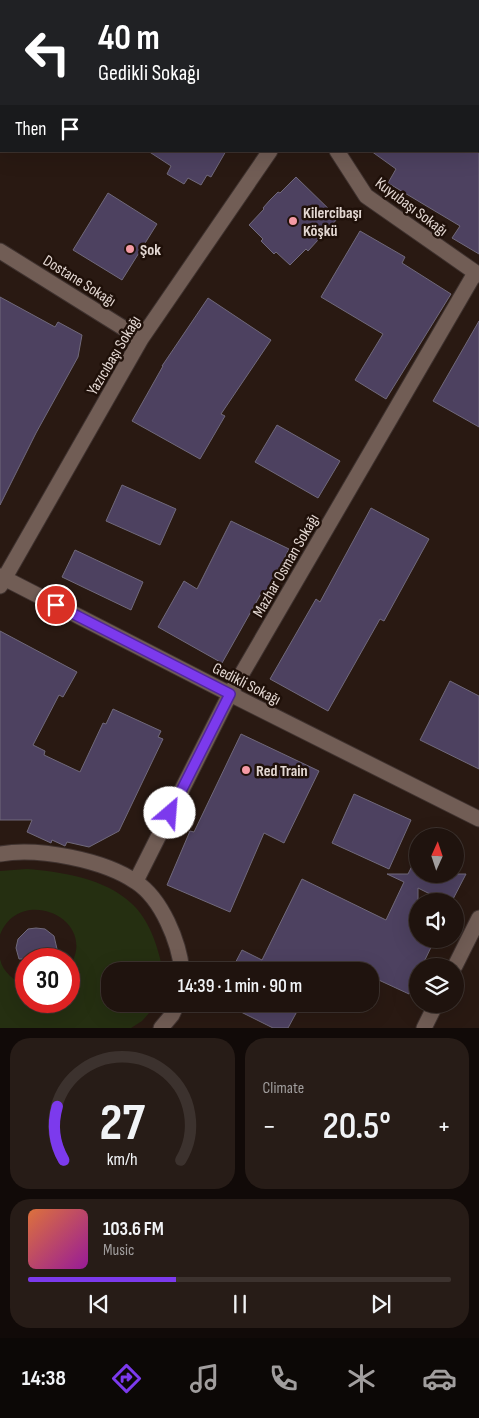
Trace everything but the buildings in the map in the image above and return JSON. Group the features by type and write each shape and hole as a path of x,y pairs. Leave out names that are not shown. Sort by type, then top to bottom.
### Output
{"street":[{"name":"Yazıcıbaşı Sokağı","path":"1,580 141,339 269,152"},
{"name":"Kuyubaşı Sokağı","path":"339,152 366,196 477,274"},
{"name":"Dostane Sokağı","path":"0,251 141,339"},
{"name":"Mazhar Osman Sokağı","path":"136,881 230,694 477,274"},
{"name":"Gedikli Sokağı","path":"1,580 479,819"},
{"path":"0,854 29,853 72,857 136,881 146,890 170,927 180,962"},
{"path":"459,958 479,918"},
{"path":"161,1028 173,1012"},
{"path":"424,1028 432,1013"}],"green space":[{"path":"27,869 68,874 95,882 120,894 138,910 152,934 161,962 101,962 101,1012 150,1012 142,1021 131,1028 0,1028 0,959 1,964 15,980 15,1013 80,1013 80,948 75,948 76,940 71,928 61,918 49,912 35,910 21,913 9,921 0,935 0,871"}],"place":[{"name":"Kilercibaşı Köşkü","path":"293,221"},
{"name":"Şok","path":"130,249"},
{"name":"Red Train","path":"246,770"}],"route":[{"path":"56,605 230,694 170,813"}]}
